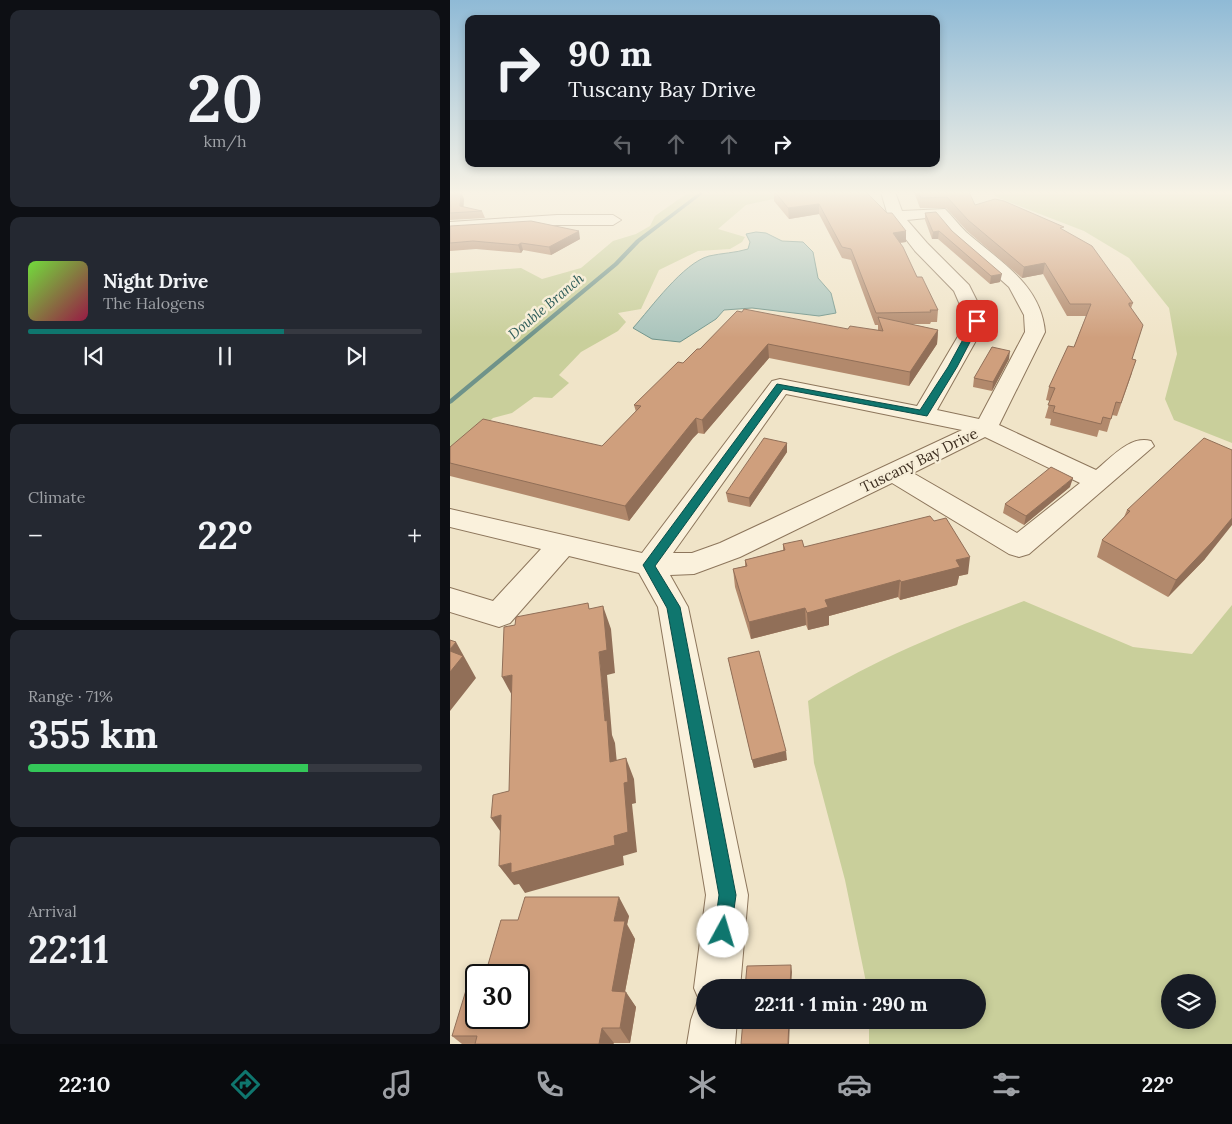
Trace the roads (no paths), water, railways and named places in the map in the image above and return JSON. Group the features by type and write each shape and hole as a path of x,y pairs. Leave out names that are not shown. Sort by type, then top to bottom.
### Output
{"street":[{"name":"Tuscany Bay Drive","path":"917,241 962,289 977,321 923,414"},
{"name":"Tuscany Bay Drive","path":"450,518 649,565 694,563 730,550 985,428 996,411 1036,332 1034,315 1017,284 967,241"},
{"path":"718,979 728,895 673,607 649,565 780,386 985,428 1098,481"},
{"path":"893,472 1019,547 1142,446"},
{"path":"450,600 499,615 562,545"},
{"path":"711,1044 713,1029"}],"water":[{"path":"750,242 803,242 813,252 818,278 831,293 836,313 819,316 752,308 724,310 716,319 680,342 652,339 633,328 668,287 689,267 709,256 748,249"}],"waterway":[{"name":"Double Branch","path":"450,402 616,264 638,241"}]}
